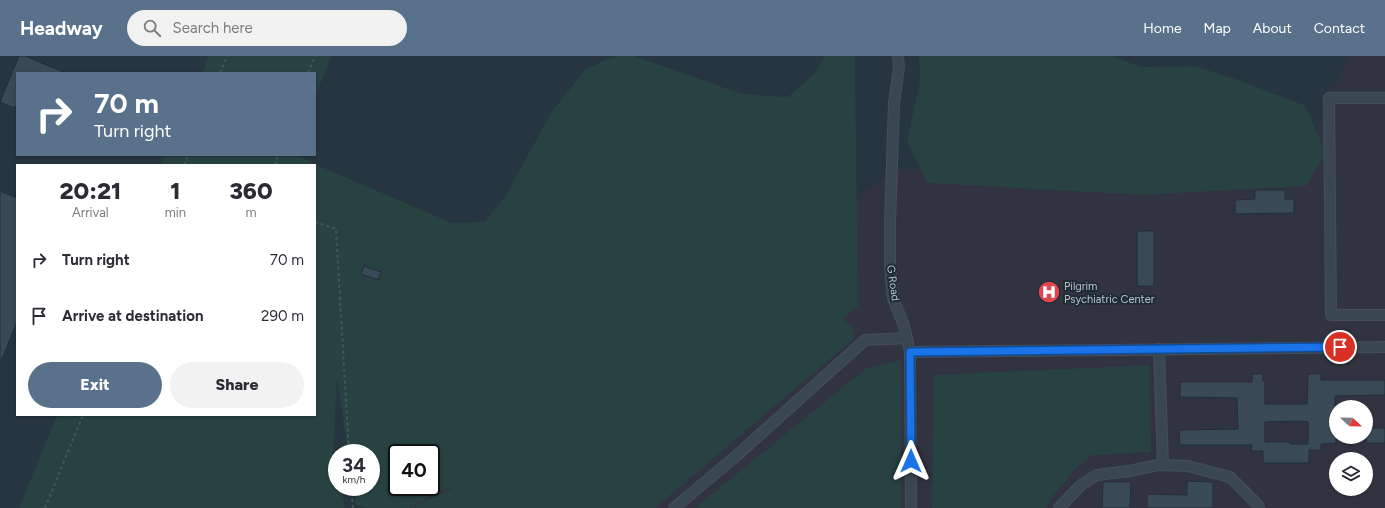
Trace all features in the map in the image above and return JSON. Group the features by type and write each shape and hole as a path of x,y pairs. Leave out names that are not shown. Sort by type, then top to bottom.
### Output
{"street":[{"name":"G Road","path":"898,56 899,67 894,103 890,266 893,298 904,326 910,352 911,508"},
{"path":"1385,98 1330,98 1331,315 1385,315"},
{"path":"674,508 735,457 866,340 907,338"},
{"path":"910,352 1385,347"},
{"path":"1159,349 1163,465"},
{"path":"1059,508 1081,485 1096,475 1129,471 1158,465 1188,466 1230,477 1257,504 1259,508"}],"path":[{"path":"220,72 227,56"},
{"path":"308,72 315,56"},
{"path":"316,222 336,229 348,444"},
{"path":"45,508 83,416"},
{"path":"352,496 353,508"}],"shaded area":[{"name":"Pilgrim Psychiatric Center","path":"1348,56 1385,56 1385,508 389,508 413,496 440,496 440,474 897,169 1296,176 1328,102 1326,91 1337,82"}],"green space":[{"path":"208,56 332,56 316,94 316,72 203,72"},
{"path":"619,56 634,56 742,94 788,97 816,72 825,56 855,56 858,306 843,319 852,326 855,338 655,508 411,508 436,496 440,496 440,494 453,488 440,492 440,444 388,444 388,496 432,496 409,508 365,508 356,505 355,496 380,496 380,444 347,444 337,377 334,444 328,444 328,496 343,496 345,508 19,508 57,416 316,416 316,164 452,223 485,222 506,195 552,111 585,70 605,60"},
{"path":"919,56 1112,56 1141,67 1195,66 1241,81 1306,106 1326,154 1306,186 1141,195 927,183 907,141 920,81"},
{"path":"165,156 300,156 315,164 162,164"},
{"path":"901,360 901,508 695,508 865,369"},
{"path":"1150,365 1151,452 1092,455 1075,469 1049,501 1047,508 932,508 934,375"}],"building":[{"path":"19,56 25,56 64,72 16,72 16,106 14,108 0,102"},
{"path":"1255,190 1285,190 1285,199 1294,199 1294,213 1235,214 1235,200 1255,199"},
{"path":"0,191 16,198 16,324 0,364"},
{"path":"1137,231 1154,231 1154,286 1137,286"},
{"path":"364,266 381,272 378,280 361,274"},
{"path":"1252,374 1263,374 1263,381 1265,381 1265,404 1307,404 1308,374 1321,374 1321,380 1385,380 1385,395 1335,396 1335,400 1329,400 1329,443 1321,444 1321,450 1309,450 1309,463 1263,463 1263,451 1251,451 1252,445 1180,445 1179,430 1238,429 1237,398 1180,397 1180,382 1252,382","holes":["1265,422 1308,422 1308,444 1265,442"]},
{"path":"1373,428 1385,428 1385,443 1373,443"},
{"path":"1187,481 1213,482 1213,508 1147,508 1147,494 1187,495"},
{"path":"1103,482 1131,482 1130,508 1102,508"}],"place":[{"name":"Pilgrim Psychiatric Center","path":"1049,292"}],"route":[{"path":"911,461 910,352 1340,347"}]}
